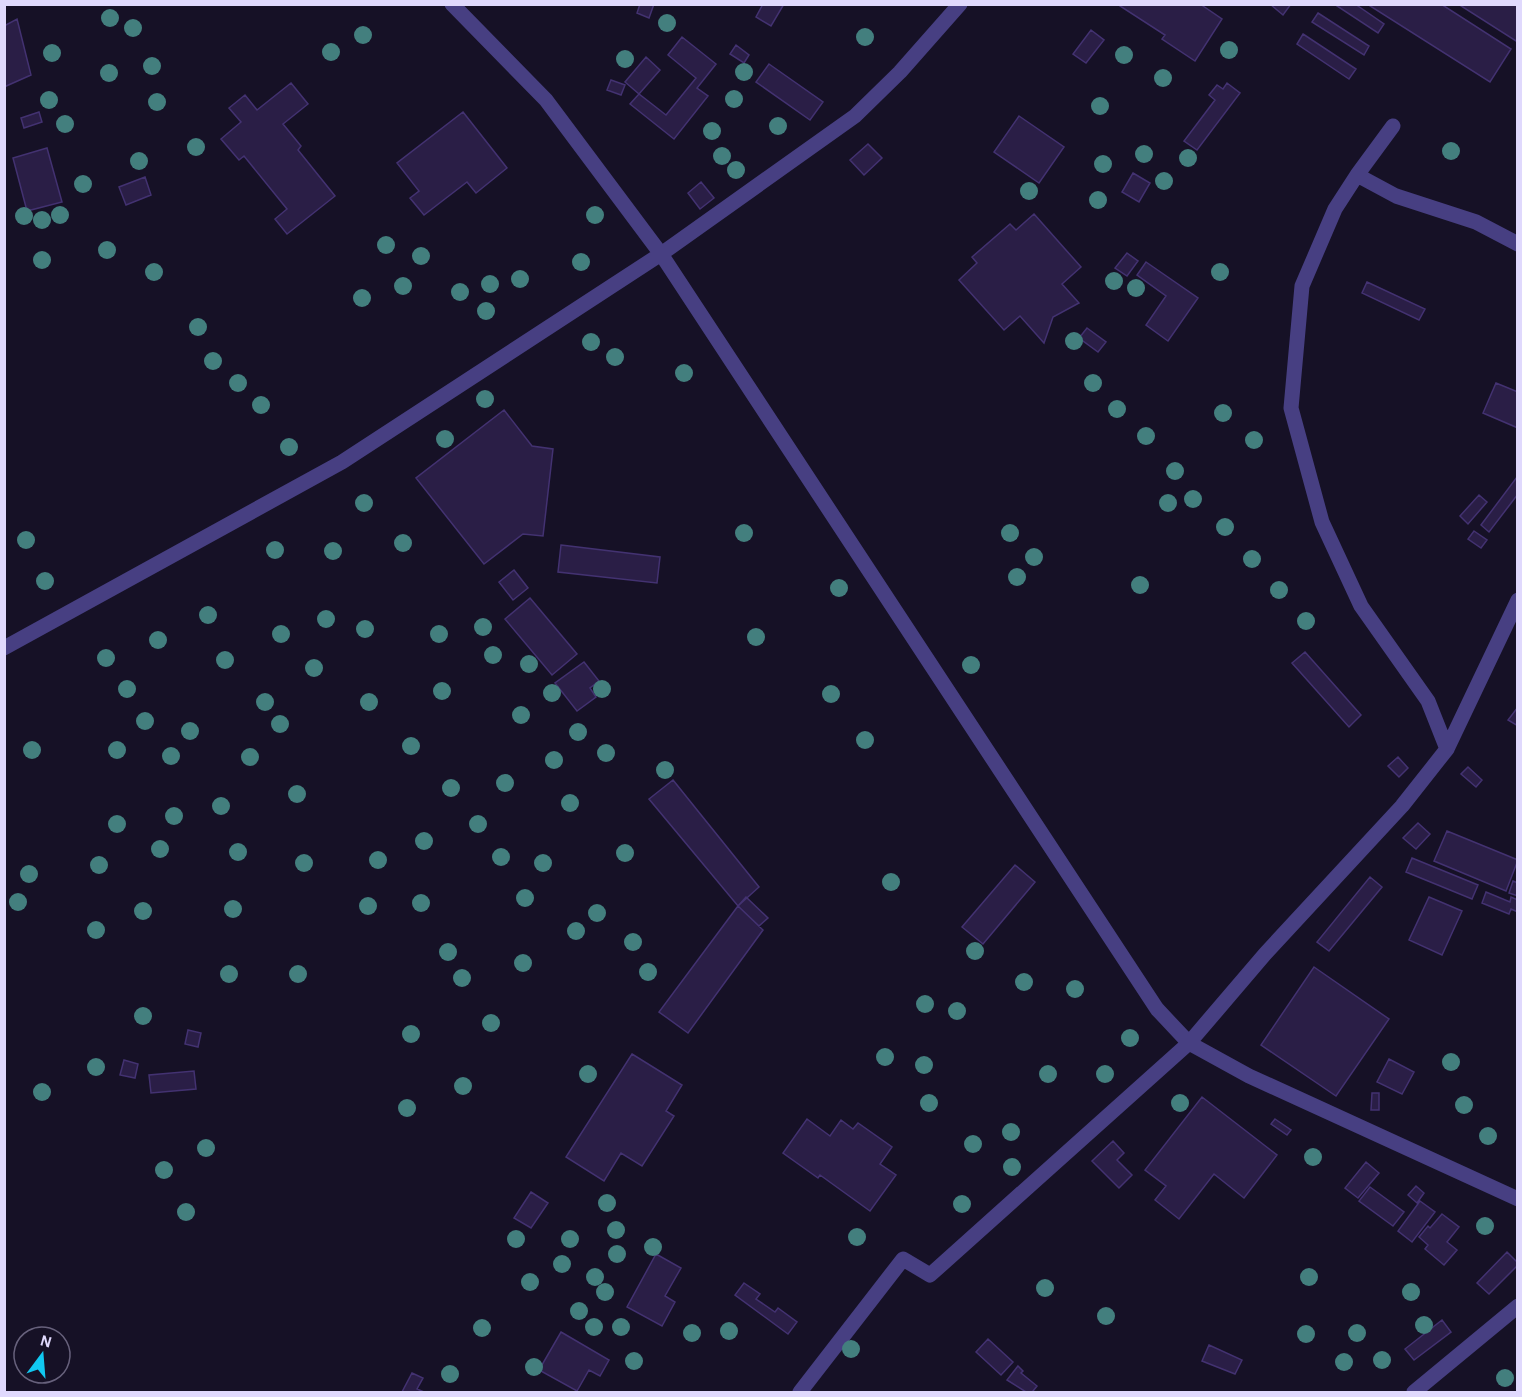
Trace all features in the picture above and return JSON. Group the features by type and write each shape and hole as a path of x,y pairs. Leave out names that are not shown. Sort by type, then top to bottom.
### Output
{"street":[{"path":"452,4 546,100 660,254 1157,1008 1189,1043 1249,1076 1518,1199"},
{"path":"4,648 342,462 660,254 855,116 900,72 960,4"},
{"path":"1393,126 1335,209 1302,286 1291,408 1322,522 1361,606 1428,701 1447,749"},
{"path":"1357,175 1396,195 1476,222 1518,244"},
{"path":"800,1392 903,1259 930,1275 1189,1043 1265,954 1402,806 1447,749 1518,600"},
{"path":"1414,1392 1518,1306"}],"building":[{"path":"640,4 654,4 649,18 637,13"},
{"path":"763,4 784,4 771,26 756,17"},
{"path":"1121,4 1200,4 1222,19 1195,61 1162,39 1165,35 1120,6"},
{"path":"1270,4 1291,4 1283,15"},
{"path":"1334,4 1355,4 1384,24 1378,33"},
{"path":"1367,4 1441,4 1511,49 1490,82"},
{"path":"1458,4 1518,4 1518,38 1516,41"},
{"path":"1318,13 1369,46 1364,55 1312,22"},
{"path":"17,19 31,75 4,87 4,26"},
{"path":"1091,30 1104,40 1086,63 1073,54"},
{"path":"1303,34 1356,69 1349,79 1297,44"},
{"path":"682,37 716,64 697,88 708,96 674,139 630,104 639,94 666,115 696,78 668,55"},
{"path":"736,45 749,55 744,63 730,54"},
{"path":"646,57 660,70 639,94 625,82"},
{"path":"769,64 823,102 810,120 756,82"},
{"path":"611,80 625,85 621,95 607,90"},
{"path":"291,83 308,104 283,124 301,146 298,150 335,196 287,234 275,219 287,209 244,156 239,160 221,139 241,122 229,108 245,95 257,110"},
{"path":"1227,83 1240,93 1197,150 1184,141 1215,100 1209,95 1217,85 1223,89"},
{"path":"39,112 42,122 24,128 21,118"},
{"path":"463,112 507,168 476,193 467,182 424,215 410,198 419,191 397,163"},
{"path":"1019,116 1064,147 1039,183 994,152"},
{"path":"868,144 882,158 864,175 850,160"},
{"path":"47,148 62,202 27,211 13,158"},
{"path":"1133,173 1150,183 1139,202 1122,192"},
{"path":"145,177 151,195 126,205 119,187"},
{"path":"701,182 714,198 700,209 688,193"},
{"path":"1034,214 1081,267 1062,284 1079,303 1053,317 1044,343 1020,316 1004,330 959,280 977,263 972,257 1010,224 1016,230"},
{"path":"1127,253 1138,261 1127,276 1115,268"},
{"path":"1146,262 1198,298 1168,341 1146,325 1166,296 1137,275"},
{"path":"1367,282 1425,309 1419,320 1362,293"},
{"path":"1087,328 1106,342 1098,352 1079,338"},
{"path":"1496,383 1518,392 1518,428 1483,413"},
{"path":"504,410 532,446 553,449 543,536 523,534 484,564 416,478"},
{"path":"1517,477 1518,494 1489,532 1481,525"},
{"path":"1479,495 1487,502 1468,524 1460,516"},
{"path":"1474,531 1487,540 1481,548 1468,539"},
{"path":"561,545 660,557 657,583 558,572"},
{"path":"514,570 528,588 513,600 499,582"},
{"path":"530,598 577,654 552,675 505,619"},
{"path":"1305,652 1361,715 1349,727 1292,663"},
{"path":"584,662 599,681 590,688 596,697 577,711 555,683"},
{"path":"1518,707 1518,726 1508,720"},
{"path":"1398,757 1408,768 1399,777 1388,766"},
{"path":"1468,767 1482,780 1476,787 1461,774"},
{"path":"673,780 759,887 738,906 649,799"},
{"path":"1418,823 1430,834 1416,849 1403,838"},
{"path":"1447,831 1518,860 1506,891 1434,861"},
{"path":"1412,858 1478,885 1472,899 1406,872"},
{"path":"1015,865 1035,882 983,944 962,927"},
{"path":"1370,877 1382,887 1329,951 1317,942"},
{"path":"1513,881 1518,883 1518,896 1509,893"},
{"path":"1486,892 1510,902 1511,897 1518,900 1518,912 1511,909 1509,914 1482,903"},
{"path":"746,897 768,918 759,926 738,906"},
{"path":"1429,897 1462,911 1442,955 1409,940"},
{"path":"738,906 763,930 688,1033 659,1012"},
{"path":"1314,967 1389,1019 1336,1096 1261,1045"},
{"path":"188,1030 201,1033 198,1047 185,1044"},
{"path":"632,1054 682,1085 666,1111 674,1116 642,1166 621,1153 604,1181 566,1157"},
{"path":"1389,1059 1414,1072 1402,1094 1377,1082"},
{"path":"124,1060 138,1064 135,1078 120,1075"},
{"path":"194,1071 196,1089 151,1093 149,1075"},
{"path":"1372,1093 1379,1093 1379,1110 1371,1110"},
{"path":"1202,1097 1277,1155 1244,1198 1214,1174 1179,1219 1155,1200 1166,1186 1145,1170"},
{"path":"807,1119 830,1136 841,1120 853,1129 858,1123 892,1147 880,1164 896,1175 870,1211 820,1175 818,1178 783,1153"},
{"path":"1275,1119 1291,1130 1287,1135 1271,1124"},
{"path":"1113,1141 1124,1153 1117,1160 1132,1175 1119,1188 1092,1161"},
{"path":"1366,1162 1379,1173 1358,1198 1345,1188"},
{"path":"1416,1186 1424,1193 1417,1203 1408,1195"},
{"path":"1370,1187 1404,1212 1393,1226 1359,1201"},
{"path":"531,1192 548,1203 531,1228 514,1218"},
{"path":"1420,1201 1435,1212 1412,1242 1398,1231"},
{"path":"1442,1214 1459,1227 1447,1242 1457,1250 1444,1265 1425,1249 1428,1245 1419,1237"},
{"path":"1507,1252 1518,1265 1489,1294 1477,1283"},
{"path":"656,1254 681,1268 665,1296 675,1302 662,1326 627,1307"},
{"path":"744,1283 760,1294 756,1299 775,1312 778,1308 797,1322 788,1334 735,1295"},
{"path":"1442,1320 1451,1332 1414,1360 1405,1349"},
{"path":"561,1332 609,1360 600,1376 589,1370 577,1391 539,1370"},
{"path":"988,1339 1013,1362 1001,1375 976,1352"},
{"path":"1209,1345 1242,1360 1235,1374 1202,1361"},
{"path":"1018,1366 1023,1371 1021,1373 1037,1386 1033,1391 1035,1392 1026,1392 1007,1380"},
{"path":"412,1373 423,1378 417,1389 424,1392 402,1392"}]}
